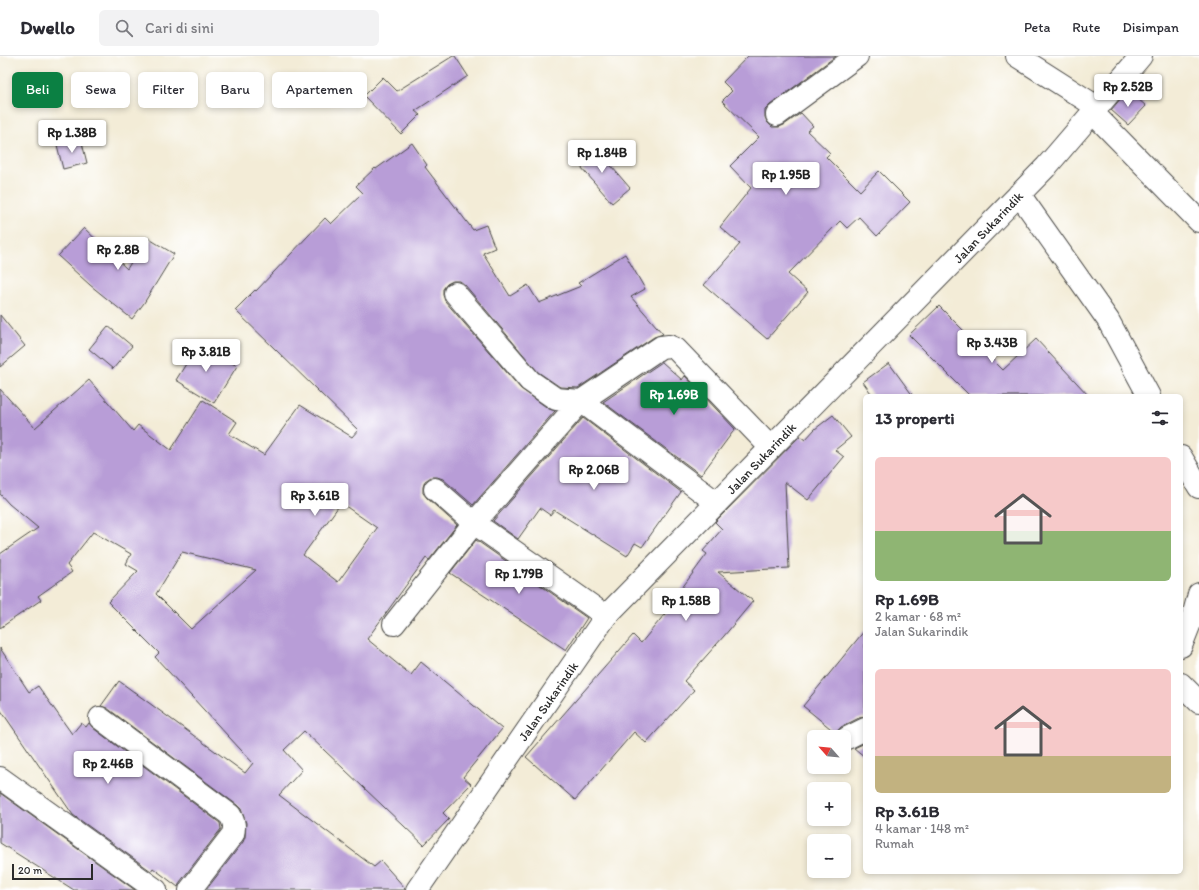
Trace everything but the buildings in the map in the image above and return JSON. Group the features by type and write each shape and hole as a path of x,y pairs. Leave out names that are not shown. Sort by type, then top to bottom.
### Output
{"street":[{"path":"777,115 857,56"},
{"path":"1017,56 1095,110 1199,221"},
{"name":"Jalan Sukarindik","path":"417,890 606,616 1046,167 1141,56"},
{"path":"1019,194 1108,320 1148,394"},
{"path":"455,293 530,381 556,399 581,402 717,503"},
{"path":"394,624 474,523 581,402 661,347 668,346 676,349 771,448"},
{"path":"1183,460 1199,487"},
{"path":"435,489 474,523 606,616"},
{"path":"1183,641 1194,613 1199,594"},
{"path":"1183,686 1199,702"},
{"path":"100,718 230,815 234,827 233,834 190,890"},
{"path":"0,778 156,890"}]}
